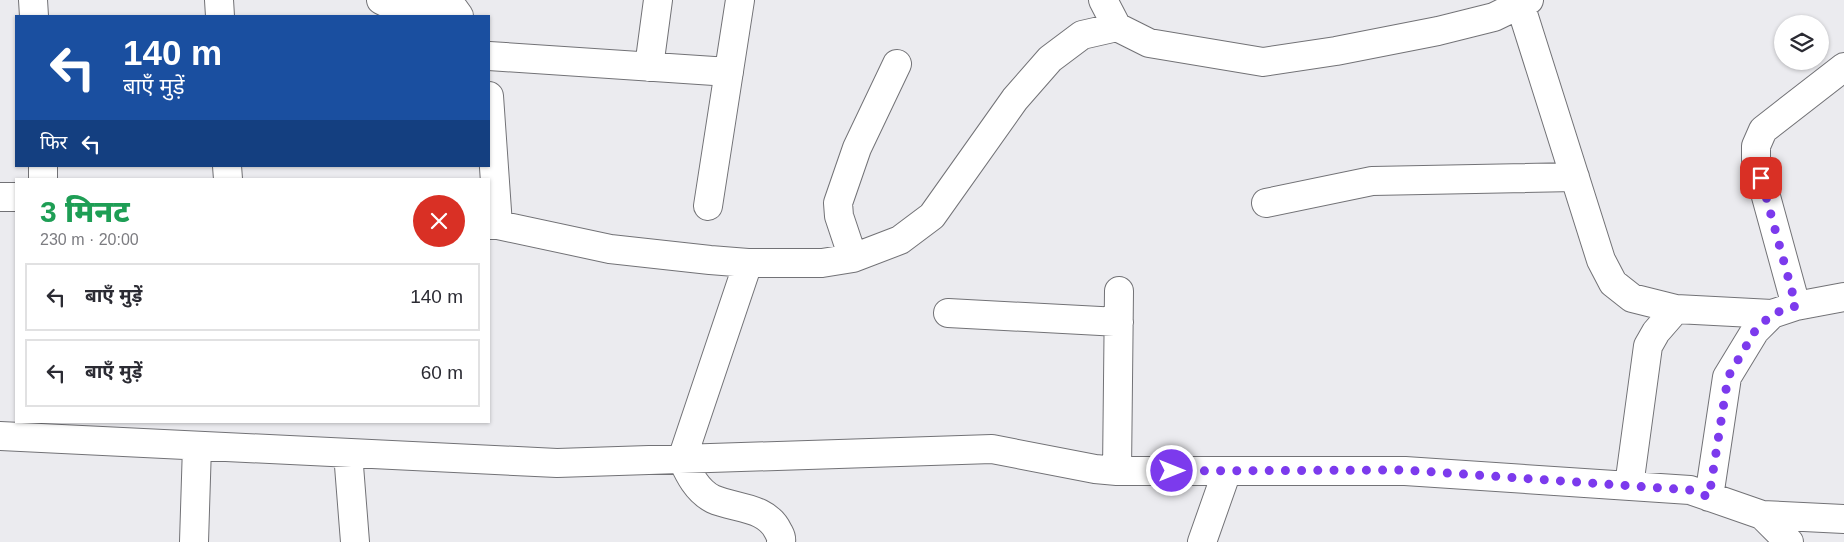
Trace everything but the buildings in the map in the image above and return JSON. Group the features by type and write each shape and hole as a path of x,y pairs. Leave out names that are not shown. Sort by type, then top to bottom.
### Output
{"street":[{"path":"33,0 34,15"},
{"path":"219,0 220,15"},
{"path":"381,0 386,3 436,2 454,9 458,15"},
{"path":"649,66 658,0"},
{"path":"708,206 740,0"},
{"path":"1103,0 1117,27 1149,43 1263,62 1336,51 1438,31 1494,17 1525,2 1575,177 1601,260 1612,282 1632,298 1676,309 1784,310 1844,297"},
{"path":"490,128 493,225 610,248 748,263 822,263 853,258 900,240 932,216 1015,99 1050,59 1082,35 1117,27"},
{"path":"490,56 729,72"},
{"path":"853,258 839,216 838,203 857,148 897,64"},
{"path":"1784,310 1756,160 1756,146 1763,130 1844,67"},
{"path":"1813,92 1844,92"},
{"path":"1266,203 1372,181 1575,177"},
{"path":"0,197 15,198"},
{"path":"748,263 682,459 693,482 712,498 760,513 775,524 782,538 781,542"},
{"path":"1118,471 1119,291"},
{"path":"1629,486 1648,346 1656,332 1676,309"},
{"path":"1709,497 1728,377 1755,331 1784,310"},
{"path":"948,313 1119,322"},
{"path":"0,436 558,463 992,449 1118,471 1405,470 1690,490 1762,515 1844,519"},
{"path":"194,542 197,446"},
{"path":"348,453 355,542"},
{"path":"1202,542 1227,470"},
{"path":"1762,515 1789,542"}],"route":[{"path":"1172,471 1405,470 1690,490 1709,497 1728,377 1755,331 1772,314 1796,306 1761,178"}]}
